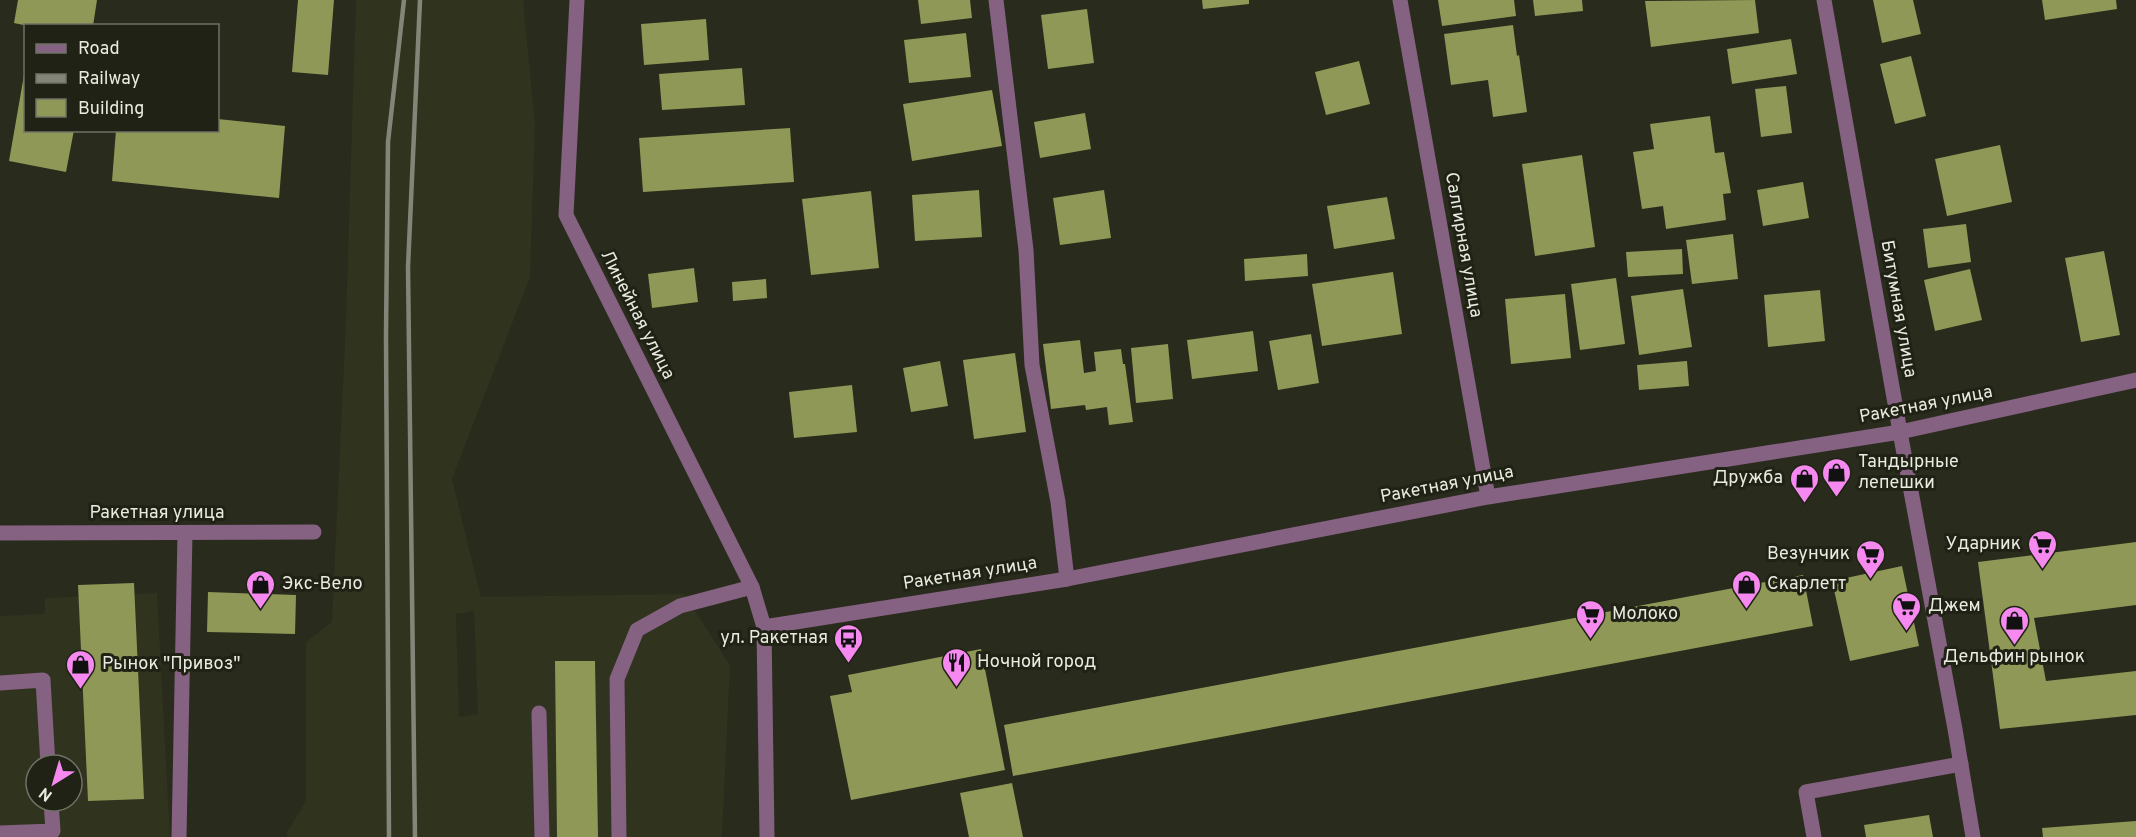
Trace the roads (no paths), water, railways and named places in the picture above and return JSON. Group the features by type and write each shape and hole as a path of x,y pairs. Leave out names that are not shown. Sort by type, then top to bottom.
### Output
{"street":[{"name":"Линейная улица","path":"577,0 566,215 752,587 764,627 767,837"},
{"path":"996,0 1026,250 1032,365 1058,502 1067,579"},
{"name":"Салгирная улица","path":"1400,0 1488,496"},
{"name":"Битумная улица","path":"1824,0 1973,837"},
{"name":"Ракетная улица","path":"764,627 1067,579 1488,496 1900,432 2136,380"},
{"name":"Ракетная улица","path":"0,533 314,532"},
{"path":"179,837 185,533"},
{"path":"619,837 617,679 638,630 680,606 752,587"},
{"path":"0,683 43,680 47,753"},
{"path":"539,713 542,837"},
{"path":"1814,837 1806,792 1961,764"},
{"path":"0,832 52,831 51,813"}],"railway":[{"path":"389,837 386,336 388,142 404,0"},
{"path":"415,837 408,267 420,0"}],"place":[{"name":"Тандырные лепешки","path":"1837,498"},
{"name":"Дружба","path":"1804,504"},
{"name":"Ударник","path":"2042,570"},
{"name":"Везунчик","path":"1871,580"},
{"name":"Экс-Вело","path":"261,610"},
{"name":"Скарлетт","path":"1746,610"},
{"name":"Джем","path":"1907,632"},
{"name":"Молоко","path":"1591,640"},
{"name":"Дельфин рынок","path":"2014,646"},
{"name":"ул. Ракетная","path":"849,664"},
{"name":"Ночной город","path":"956,688"},
{"name":"Рынок \"Привоз\"","path":"81,690"}]}
